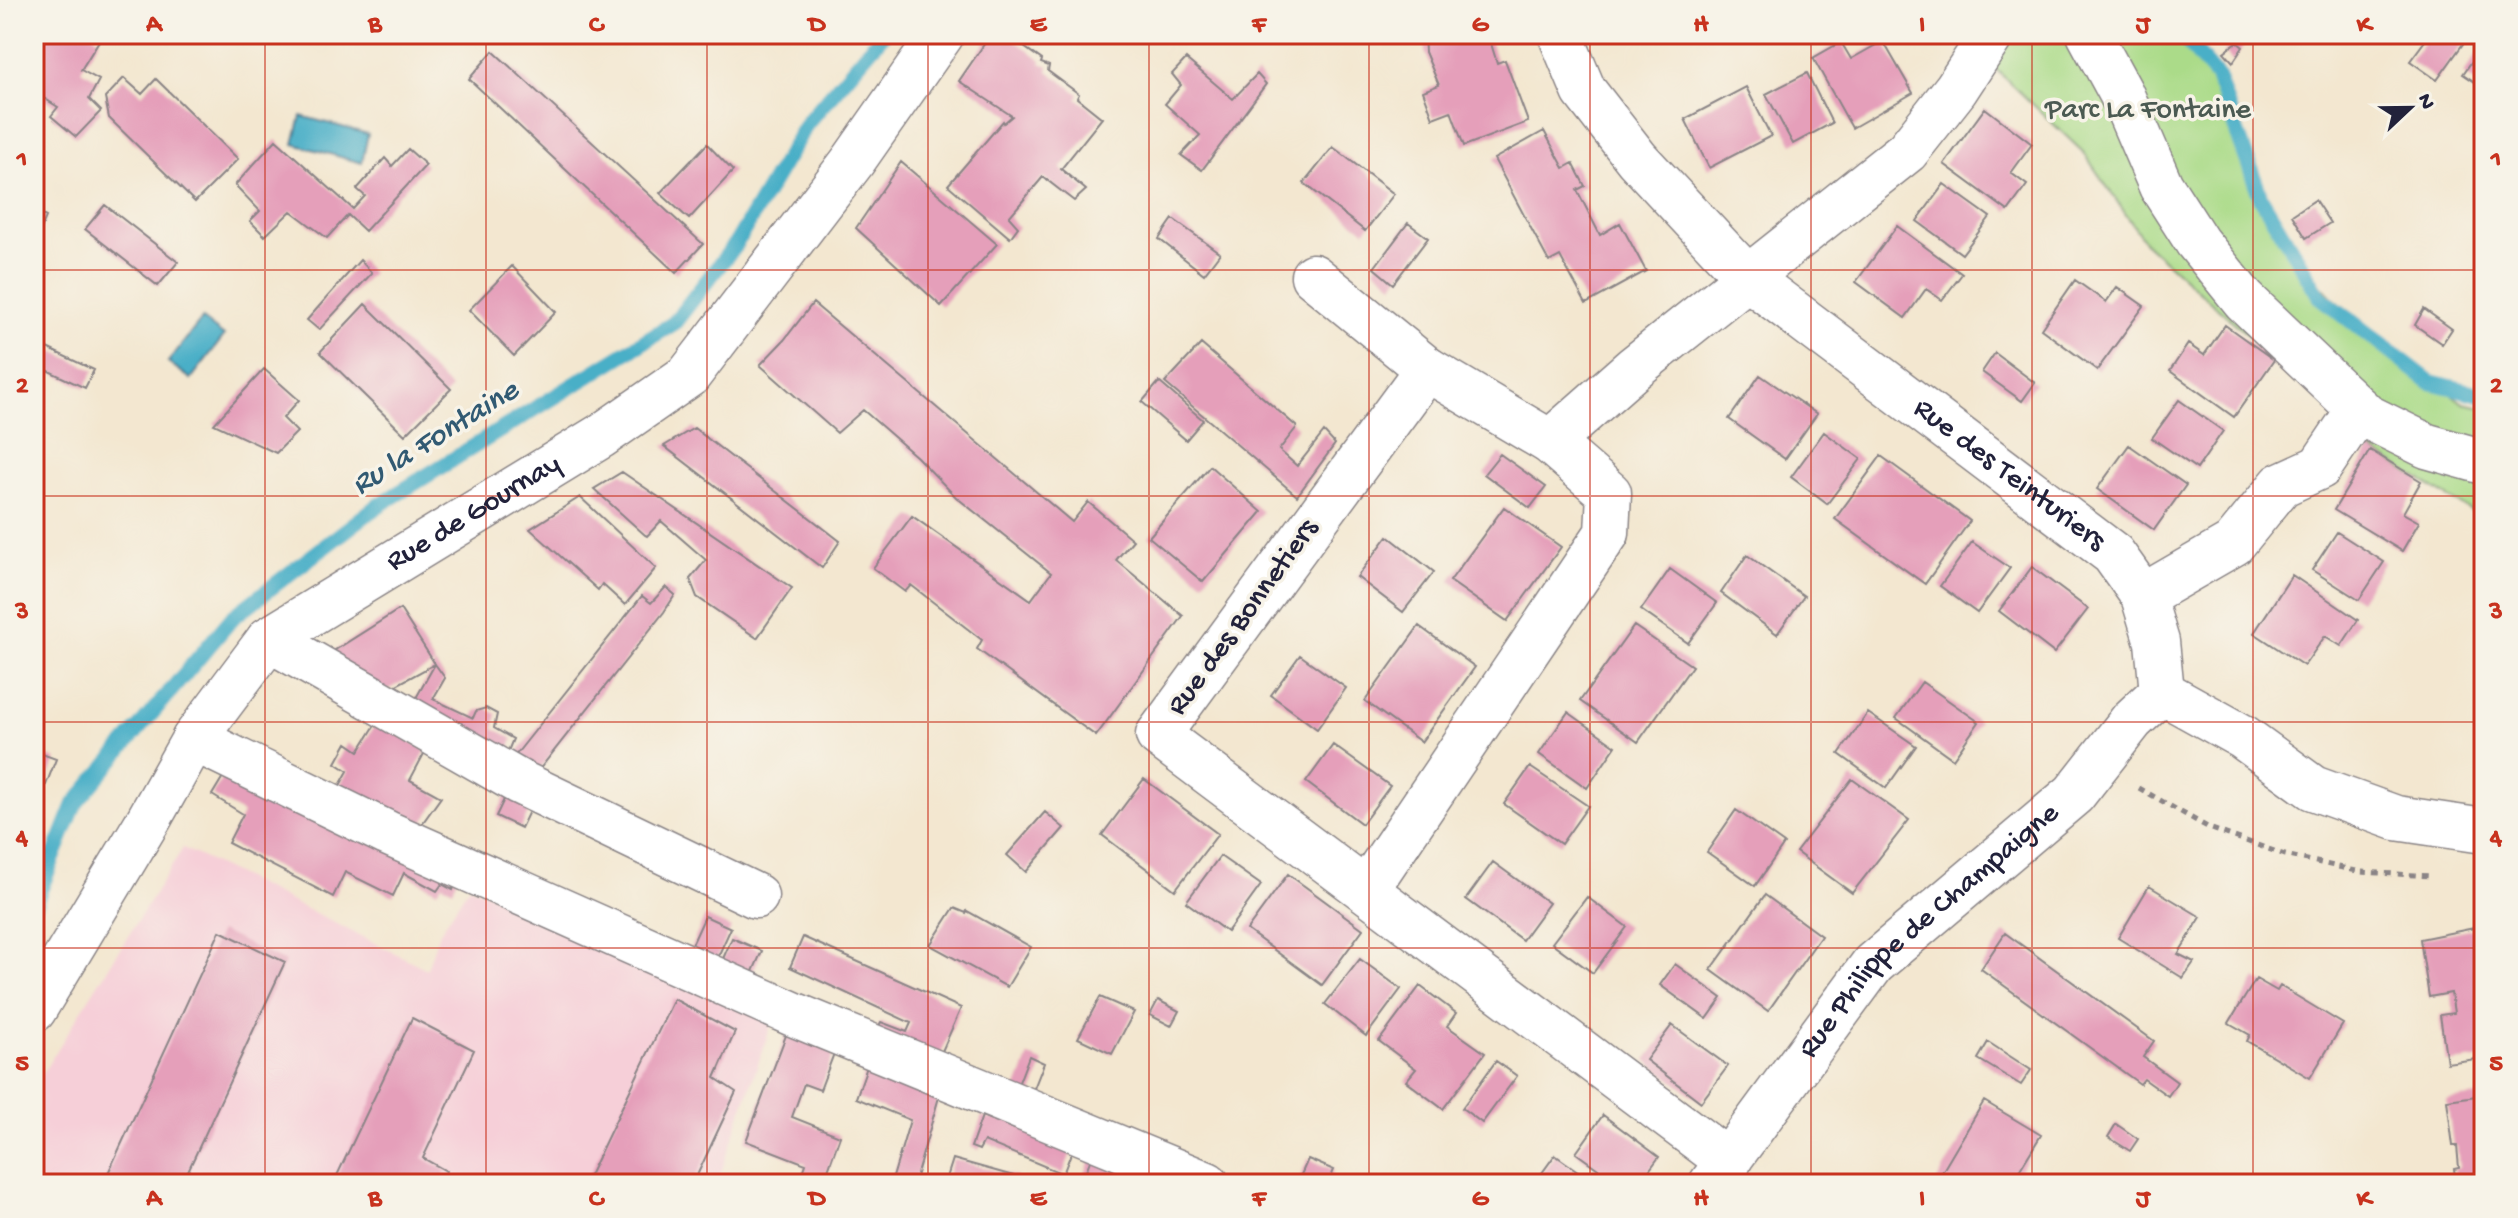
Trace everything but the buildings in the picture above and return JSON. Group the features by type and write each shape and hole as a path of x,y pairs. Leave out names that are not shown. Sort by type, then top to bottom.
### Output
{"street":[{"name":"Rue de Gournay","path":"34,1010 194,739 269,639 601,436 689,375 853,161 942,34"},
{"name":"Rue des Teinturiers","path":"1560,34 1584,91 1637,159 1748,278 2113,554 2143,596 2157,642 2162,692"},
{"path":"1550,442 1634,368 1907,151 1956,89 1992,34"},
{"path":"2089,34 2121,93 2161,186 2197,242 2244,300 2366,416 2427,446 2484,462"},
{"path":"1313,276 1427,369 1550,442 1609,493 1607,533 1366,890"},
{"name":"Rue des Bonnetiers","path":"1427,369 1158,735 1366,890 1720,1173"},
{"path":"2143,596 2233,544 2281,485 2320,467 2359,409"},
{"path":"269,639 519,782 756,896"},
{"path":"2162,692 2243,737 2313,788 2396,818 2484,831"},
{"name":"Rue Philippe de Champaigne","path":"1720,1173 1873,964 2074,794 2132,720 2162,692"},
{"path":"194,739 387,833 779,1007 1207,1184"}],"path":[{"path":"2099,762 2209,828 2285,855 2361,872 2438,877"}],"shaded area":[{"path":"183,848 427,969 438,935 469,886 775,1014 717,1184 34,1184 34,1087"}],"green space":[{"name":"Parc La Fontaine","path":"1951,34 2186,34 2211,66 2265,206 2292,254 2333,298 2463,403 2484,407 2484,519 2350,437 2359,420 2275,359 2146,244 2084,153 1985,59"}],"water":[{"path":"301,116 368,134 362,163 294,144"},
{"path":"202,319 224,336 191,379 168,362"}],"waterway":[{"name":"Ru la Fontaine","path":"34,905 75,804 233,617 376,507 674,323 735,245 807,123 883,34"},
{"name":"Ru la Fontaine","path":"2181,34 2217,77 2261,198 2320,297 2430,382 2484,395"}]}
